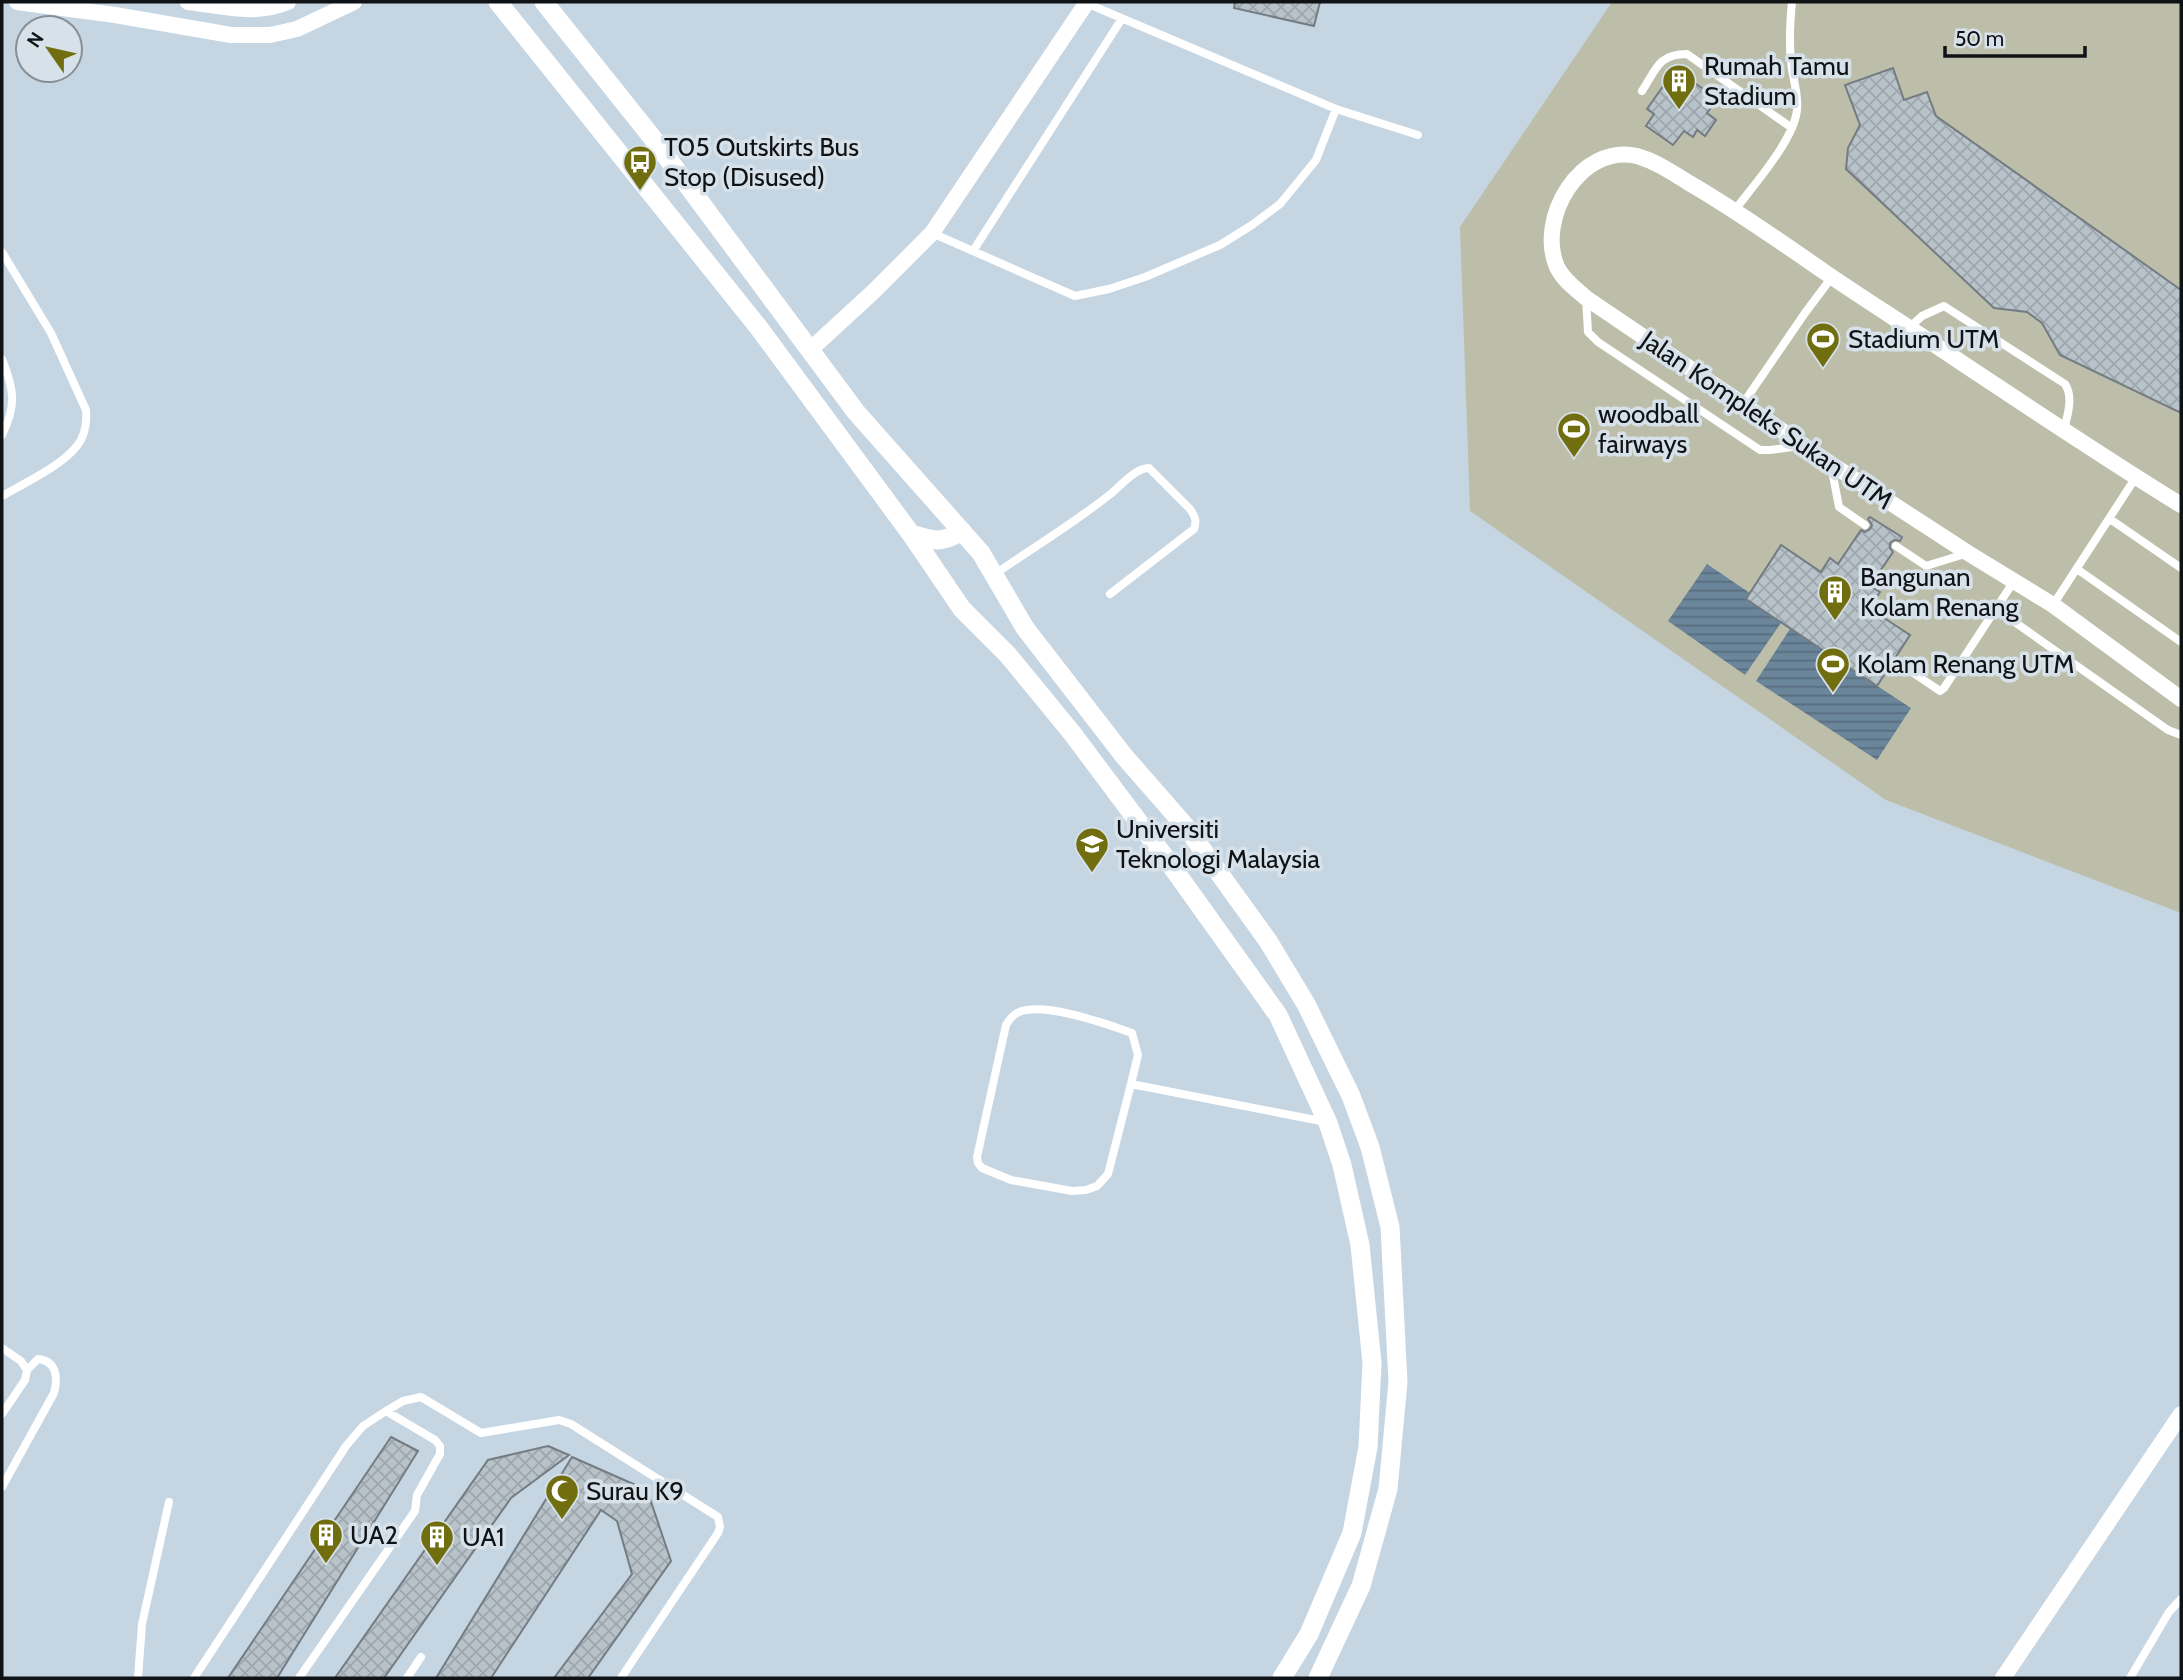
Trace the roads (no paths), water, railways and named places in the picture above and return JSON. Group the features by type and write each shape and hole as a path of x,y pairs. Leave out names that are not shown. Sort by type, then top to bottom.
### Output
{"street":[{"path":"17,2 231,35 270,35 297,29 354,2"},
{"path":"188,2 251,11 288,2"},
{"path":"498,2 759,328 911,534 962,609 1009,655 1072,733 1278,1015 1328,1123 1342,1165 1360,1245 1373,1363 1368,1447 1352,1533 1309,1634 1282,1678"},
{"path":"544,2 622,99 856,412 962,531 995,574 1025,628 1124,756 1186,827 1268,941 1333,1056 1370,1147 1390,1227 1398,1382 1388,1489 1361,1586 1318,1678"},
{"path":"811,349 932,233 1086,3"},
{"name":"Jalan Kompleks Sukan UTM","path":"2181,505 2064,431 1704,191 1638,156 1620,155 1602,160 1578,174 1557,207 1551,234 1552,250 1558,269 1567,282 1586,298 1831,464 2053,605 2181,699"},
{"path":"911,534 936,542 950,539 962,531"},
{"path":"2003,1678 2181,1414"}],"lane":[{"path":"1735,211 1792,128 1797,109 1791,61 1792,2"},
{"path":"1086,3 1336,109 1418,135"},
{"path":"973,251 1121,20"},
{"path":"1642,91 1661,61 1671,54 1686,54 1792,128"},
{"path":"932,233 1075,296 1109,289 1220,245 1280,204 1316,160 1336,109"},
{"path":"2,252 51,333 86,410 87,421 77,447 42,473 2,496"},
{"path":"1742,405 1832,277"},
{"path":"1586,298 1588,332 1598,342 1760,450 1804,445"},
{"path":"1909,328 1922,316 1944,306 2065,384 2070,391 2070,401 2064,431"},
{"path":"2,359 12,386 11,417 2,435"},
{"path":"1831,464 1839,508 1864,525"},
{"path":"995,574 1143,468 1149,468 1194,514 1194,530 1110,594"},
{"path":"2053,605 2136,477"},
{"path":"2110,519 2181,568"},
{"path":"1896,546 1926,566 1968,553"},
{"path":"2077,569 2181,642"},
{"path":"1909,670 1940,691 1944,688 2014,581"},
{"path":"1996,610 2168,730 2181,736"},
{"path":"1030,1009 1076,1014 1132,1033 1139,1055 1131,1084 1108,1174 1097,1185 1086,1190 1072,1191 1038,1186 1011,1180 982,1168 978,1163 977,1157 1006,1025 1018,1012 1030,1009"},
{"path":"1131,1084 1328,1123"},
{"path":"2,1348 21,1361 27,1370"},
{"path":"2,1414 25,1380 27,1370 38,1359 51,1364 57,1381 54,1393 2,1487"},
{"path":"194,1678 346,1446 363,1426 403,1401 421,1397 481,1433 559,1420 571,1424 718,1517 718,1533 621,1678"},
{"path":"299,1678 415,1511 417,1495 440,1454 440,1446 435,1440 386,1411"},
{"path":"138,1678 142,1624 169,1502"},
{"path":"2130,1678 2169,1612 2181,1599"},
{"path":"407,1678 421,1657"}],"water":[{"name":"Kolam Renang UTM","path":"1707,564 1785,617 1745,675 1668,621"},
{"name":"Kolam Renang UTM","path":"1790,629 1911,708 1877,760 1756,681"}],"place":[{"name":"Rumah Tamu Stadium","path":"1679,111"},
{"name":"T05 Outskirts Bus Stop (Disused)","path":"640,192"},
{"name":"Stadium UTM","path":"1823,369"},
{"name":"woodball fairways","path":"1574,459"},
{"name":"Bangunan Kolam Renang","path":"1835,622"},
{"name":"Kolam Renang UTM","path":"1833,694"},
{"name":"Universiti Teknologi Malaysia","path":"1092,874"},
{"name":"Surau K9","path":"562,1521"},
{"name":"UA2","path":"326,1565"},
{"name":"UA1","path":"437,1567"}]}
